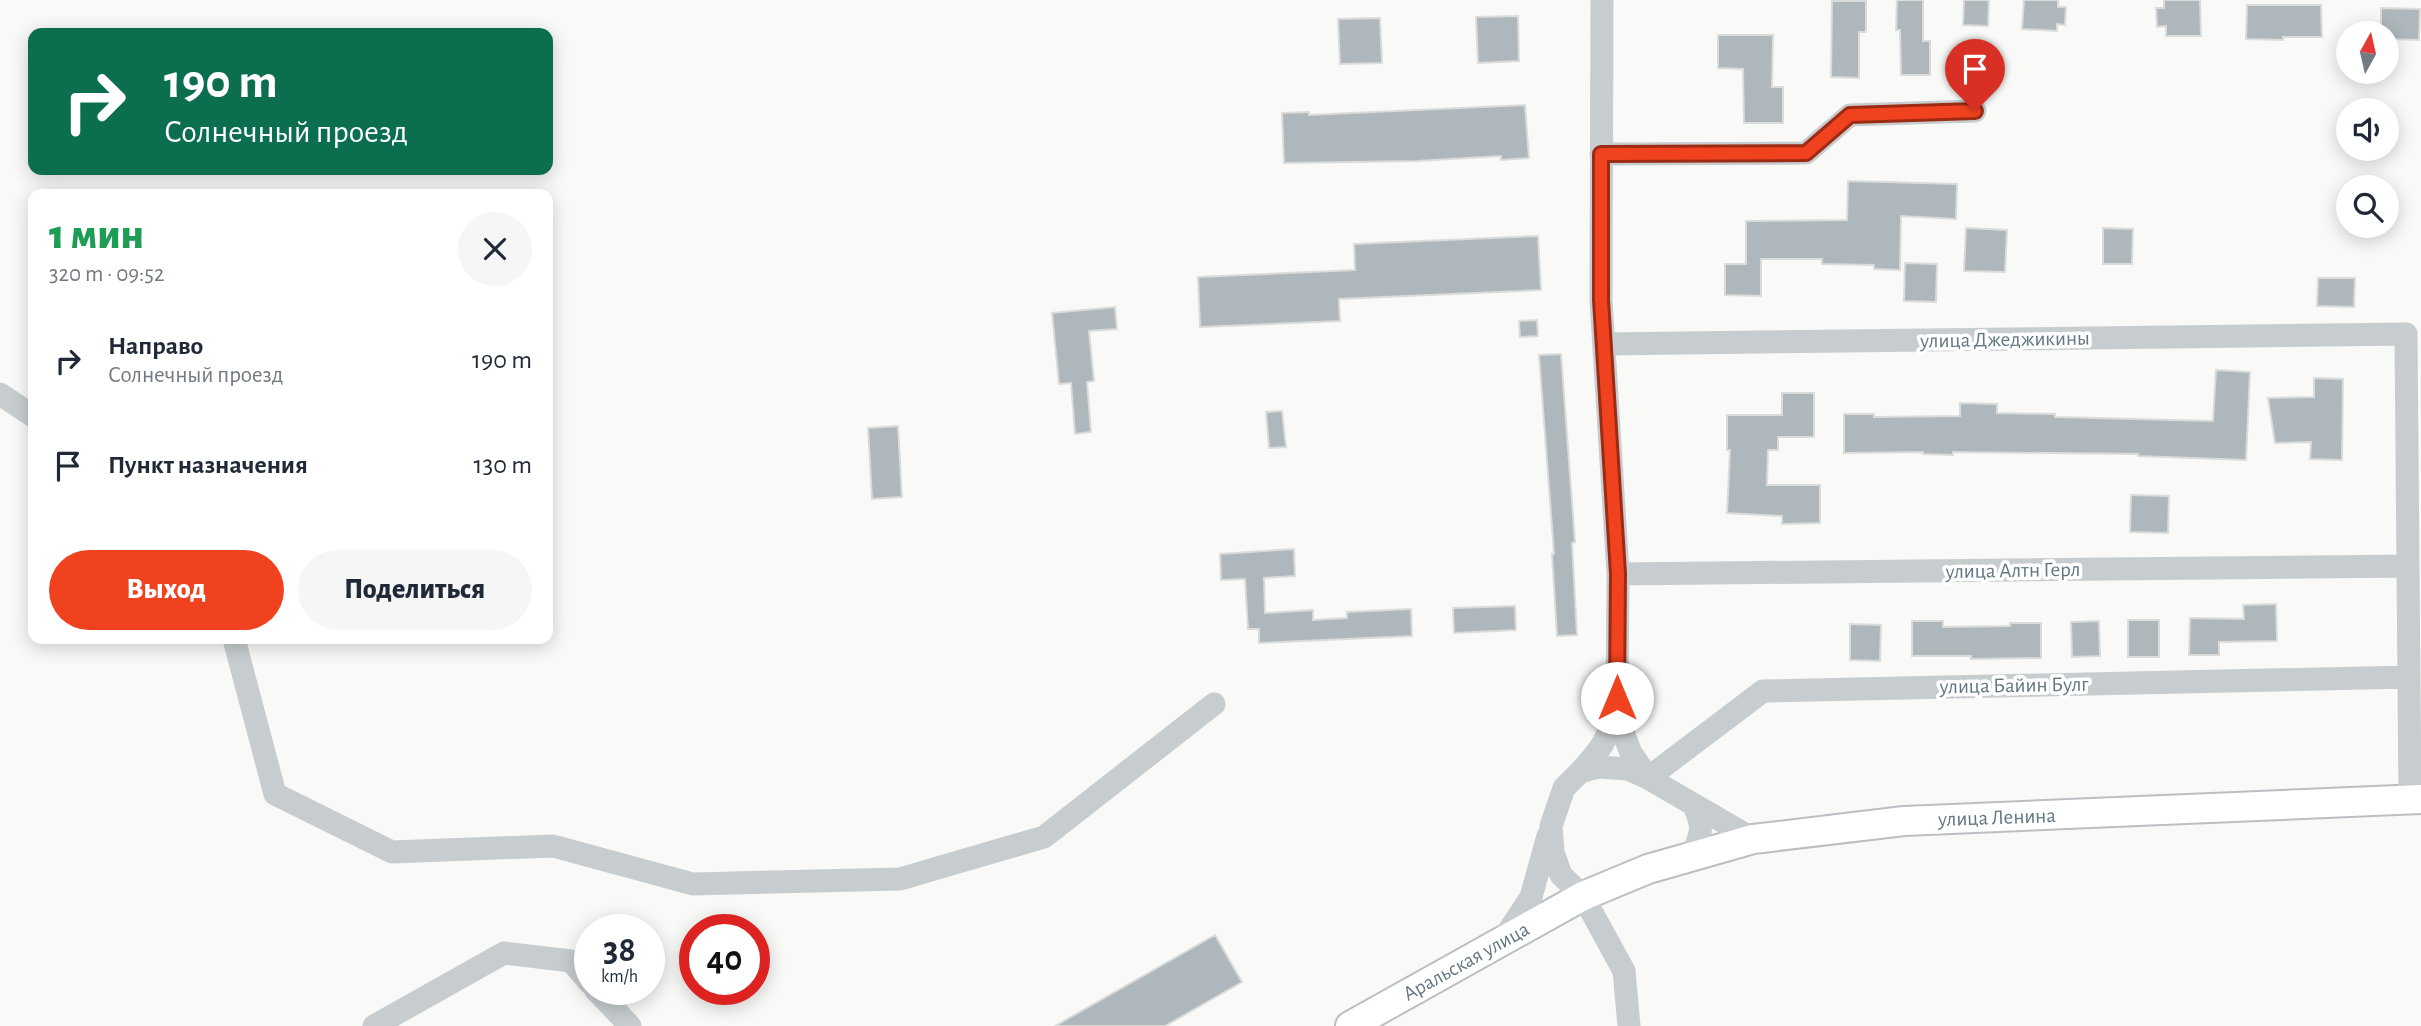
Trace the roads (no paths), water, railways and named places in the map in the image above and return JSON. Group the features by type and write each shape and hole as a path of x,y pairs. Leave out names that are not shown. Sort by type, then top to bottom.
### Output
{"main road":[{"name":"улица Ленина","path":"1583,896 1648,869 1753,839 1904,821 2416,799"},
{"name":"Аральская улица","path":"1350,1026 1583,896"}],"street":[{"path":"1501,942 1531,897 1563,788 1600,751 1609,735 1617,698 1618,574 1601,300 1602,0"},
{"path":"1601,154 1806,153 1850,115 1975,111"},
{"name":"улица Джеджикины","path":"1604,344 2406,334 2408,566"},
{"path":"0,394 28,413"},
{"path":"2408,566 2409,677 2416,799"},
{"name":"улица Алтн Герл","path":"1618,574 2408,566"},
{"path":"235,644 275,794 392,852 553,846 693,884 900,880 1044,837 1214,704"},
{"name":"улица Байин Булг","path":"1648,778 1763,691 2409,677"},
{"path":"1617,698 1631,753 1648,778"},
{"path":"1580,772 1599,767 1628,769 1753,839"},
{"path":"1692,856 1702,821 1693,804"},
{"path":"1551,826 1553,852 1562,874 1583,896 1624,971 1629,1026"},
{"path":"374,1026 504,953 571,961 574,964"},
{"path":"610,1005 629,1026"}]}
